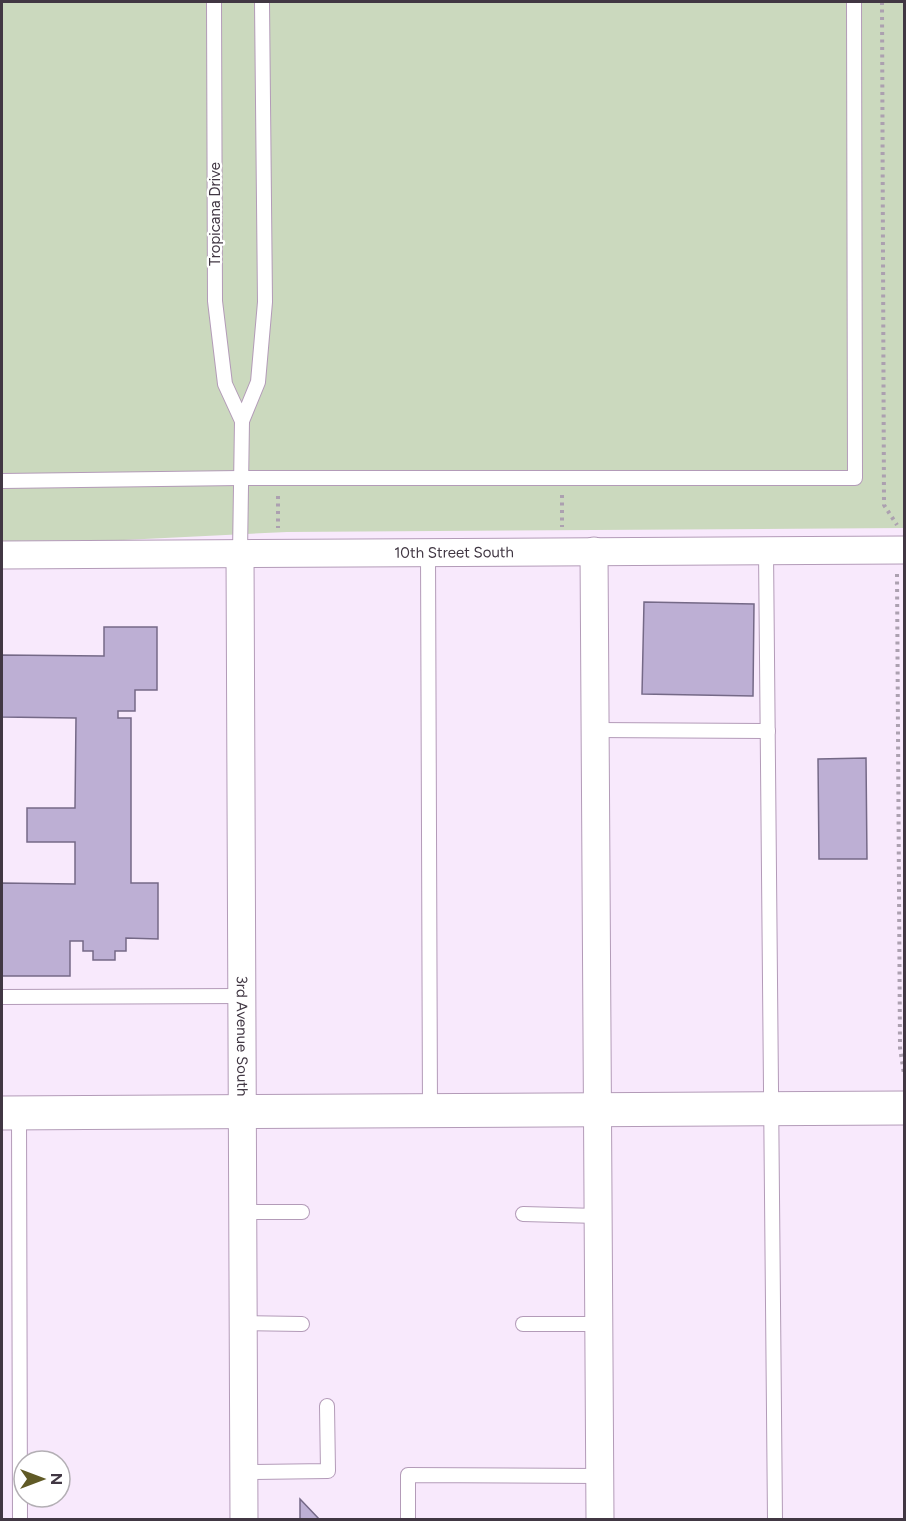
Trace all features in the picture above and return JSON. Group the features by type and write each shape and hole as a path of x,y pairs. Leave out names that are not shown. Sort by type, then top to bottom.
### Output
{"main road":[{"path":"10,1113 904,1108"}],"street":[{"name":"10th Street South","path":"2,555 904,550"},
{"path":"594,551 600,1520"},
{"name":"3rd Avenue South","path":"240,553 244,1520"}],"lane":[{"name":"Tropicana Drive","path":"214,2 216,301 225,384 242,421"},
{"name":"Tropicana Drive","path":"240,553 242,421 258,382 265,302 262,2"},
{"path":"2,481 240,478 855,478 854,2"},
{"path":"766,550 775,1520"},
{"path":"428,552 430,1110"},
{"path":"596,730 768,731"},
{"path":"2,997 242,996"},
{"path":"10,1113 20,1520"},
{"path":"243,1212 302,1212"},
{"path":"523,1214 598,1216"},
{"path":"243,1323 302,1324"},
{"path":"523,1324 599,1324"},
{"path":"243,1472 328,1470 327,1406"},
{"path":"408,1520 408,1475 599,1476"}],"path":[{"path":"278,478 278,528"},
{"path":"561,478 562,551"},
{"path":"900,1048 904,1074"}],"green space":[{"path":"2,2 904,2 904,528 287,532 124,540 2,541"}],"building":[{"path":"644,602 754,604 753,696 642,694"},
{"path":"104,627 157,627 157,690 135,690 135,711 118,711 118,718 131,718 131,883 158,883 158,939 126,938 126,951 115,951 115,960 93,960 93,951 83,951 83,941 70,941 70,976 2,976 2,883 75,884 75,842 27,842 27,808 75,808 76,718 2,717 2,655 104,656"},
{"path":"866,758 867,859 819,859 818,759"},
{"path":"300,1499 320,1520 300,1520"}]}
